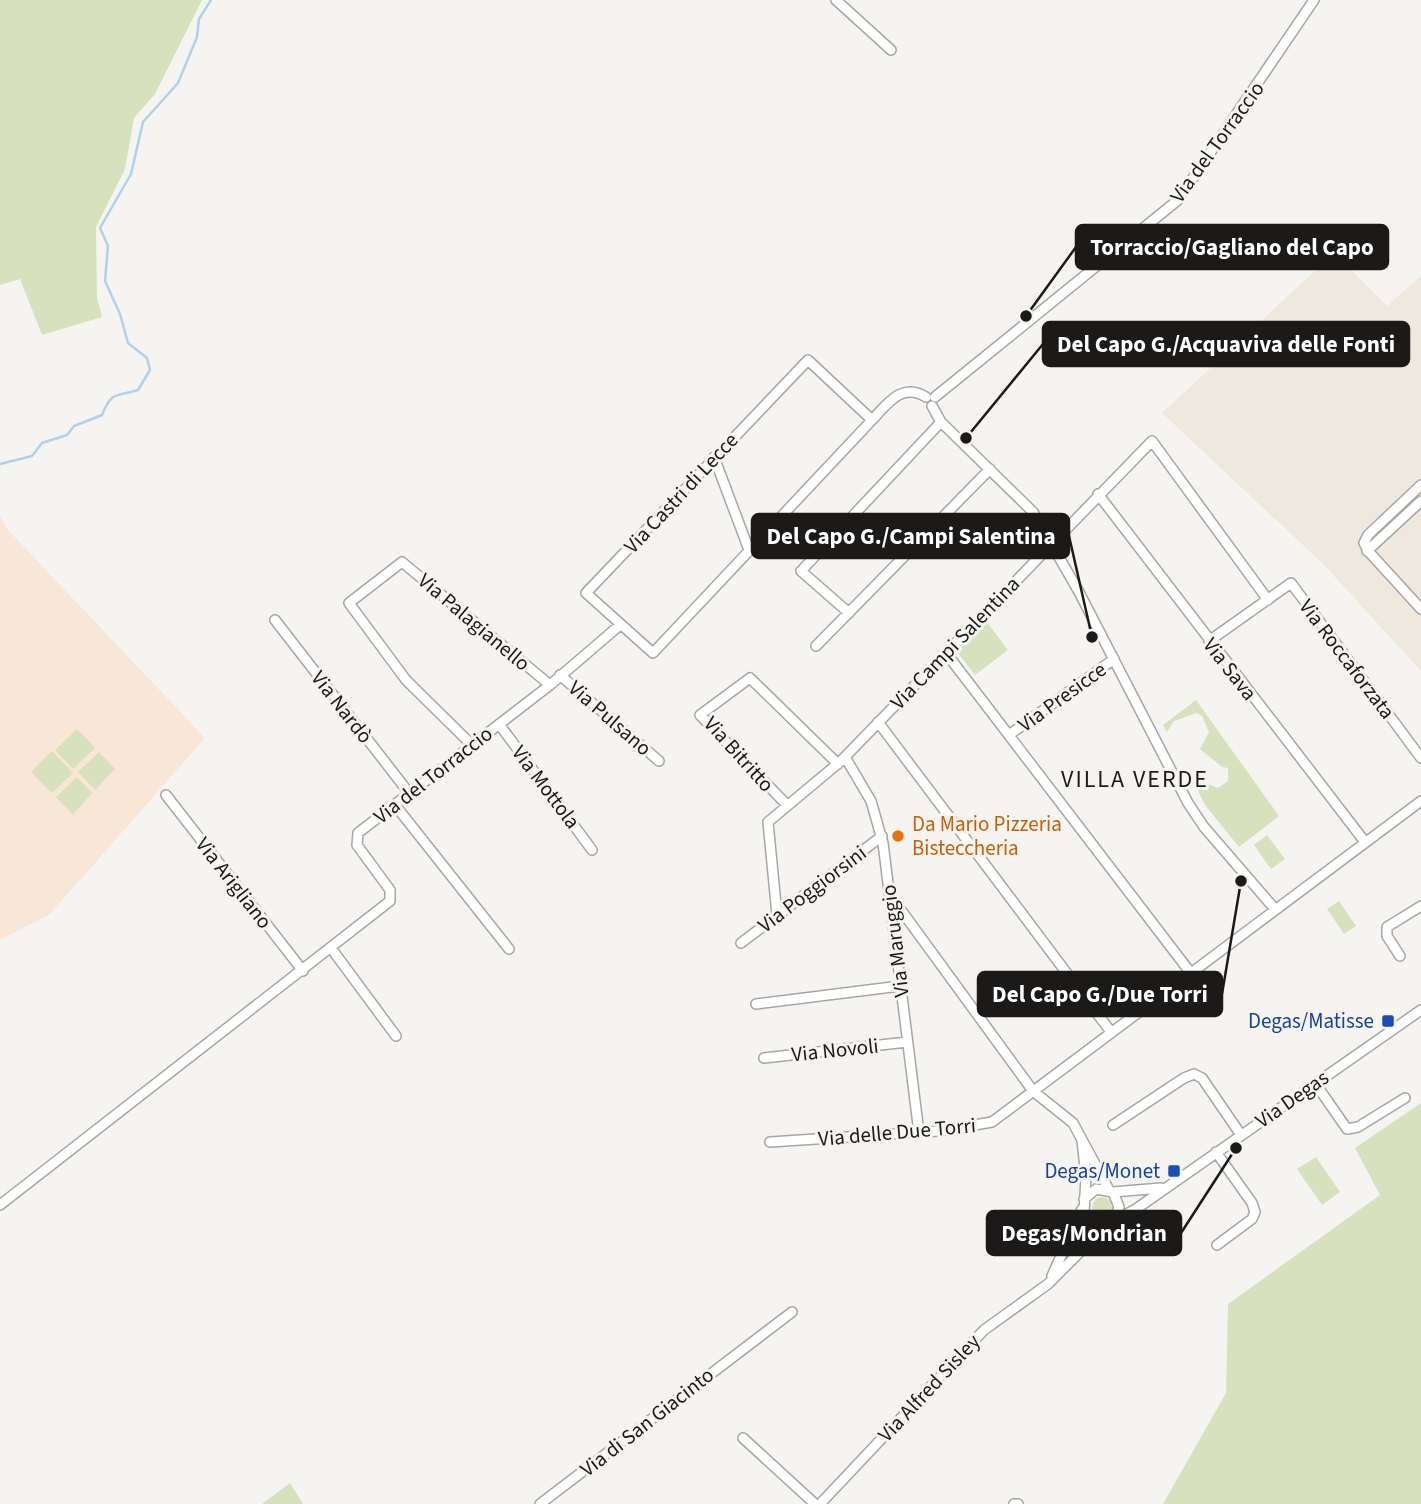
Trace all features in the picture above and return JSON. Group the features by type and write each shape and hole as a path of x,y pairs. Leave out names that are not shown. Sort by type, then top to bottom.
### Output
{"street":[{"path":"836,0 891,50"},
{"name":"Via del Torraccio","path":"931,400 1178,200 1314,0"},
{"name":"Via Castri di Lecce","path":"620,625 586,593 808,359 872,420"},
{"path":"620,625 653,653 899,393 916,392 931,400 941,422 1033,512 1053,544 1188,803 1204,827 1275,908"},
{"path":"849,613 801,571 941,422"},
{"name":"Via Campi Salentina","path":"777,915 768,822 841,761 1152,441 1268,600"},
{"path":"714,457 749,550"},
{"path":"816,646 990,469"},
{"path":"1421,485 1367,535 1364,543 1367,551 1421,609"},
{"name":"Via Sava","path":"1098,494 1365,842"},
{"path":"1367,551 1421,501"},
{"name":"Via Palagianello","path":"472,744 406,680 349,603 402,562 550,685"},
{"name":"Via Roccaforzata","path":"1268,600 1291,583 1421,758"},
{"path":"1209,641 1268,600"},
{"name":"Via Nardò","path":"275,620 409,793"},
{"name":"Via del Torraccio","path":"0,1205 303,971 391,898 390,890 357,845 358,833 550,685 620,625"},
{"path":"946,653 1190,972"},
{"name":"Via Presicce","path":"1009,736 1114,659"},
{"name":"Via Pulsano","path":"560,674 659,761"},
{"name":"Via Bitritto","path":"787,805 700,715 750,678 841,761"},
{"path":"878,722 1111,1032"},
{"name":"Via Mottola","path":"499,724 592,850"},
{"name":"Via Maruggio","path":"841,761 869,796 882,836 919,1133"},
{"name":"Via Arigliano","path":"166,795 303,971"},
{"name":"Via delle Due Torri","path":"770,1142 919,1133 986,1124 1421,801"},
{"path":"395,805 509,949"},
{"name":"Via Poggiorsini","path":"741,943 882,836"},
{"path":"889,894 1033,1091 1069,1119 1082,1141 1111,1191 1119,1207 1110,1223 1093,1224 1083,1205 1086,1176 1082,1141"},
{"path":"1400,956 1387,936 1387,928 1421,906"},
{"path":"331,948 396,1036"},
{"path":"756,1004 900,986"},
{"name":"Via Degas","path":"1110,1223 1421,1010"},
{"name":"Via Novoli","path":"764,1058 907,1042"},
{"path":"1114,1125 1194,1074 1202,1078 1241,1135"},
{"path":"1315,1083 1348,1129 1358,1127 1405,1098"},
{"path":"1216,1152 1253,1205 1255,1212 1252,1219 1217,1245"},
{"name":"Via Degas","path":"1111,1191 1163,1188"},
{"path":"1048,1284 1091,1191 1111,1191"},
{"name":"Via Alfred Sisley","path":"817,1504 984,1330 1048,1284 1110,1223"},
{"name":"Via di San Giacinto","path":"540,1504 792,1312"},
{"path":"743,1438 817,1504"}],"shaded area":[{"path":"1334,253 1387,306 1421,276 1421,671 1324,565 1162,413"},
{"path":"0,514 7,529 205,738 50,914 0,940"}],"green space":[{"path":"0,0 202,0 155,94 134,118 125,169 96,227 97,298 102,317 42,335 20,279 0,285"},
{"path":"986,621 1008,650 975,675 957,652"},
{"path":"1196,700 1279,816 1239,847 1205,805 1193,781 1195,779 1218,788 1228,781 1228,768 1222,767 1200,749 1209,732 1202,716 1196,713 1174,721 1167,732 1163,725"},
{"path":"77,729 95,748 73,769 55,750"},
{"path":"52,751 73,773 52,793 31,772"},
{"path":"99,752 115,769 95,790 78,772"},
{"path":"77,777 92,793 73,815 56,797"},
{"path":"1267,835 1285,859 1271,869 1254,845"},
{"path":"1339,901 1356,926 1344,934 1327,909"},
{"path":"1421,1103 1421,1504 1163,1504 1226,1393 1228,1304 1380,1195 1355,1148"},
{"path":"1316,1157 1340,1192 1322,1205 1297,1169"},
{"path":"1098,1197 1106,1197 1112,1207 1106,1217 1098,1217 1092,1211 1092,1203"},
{"path":"290,1483 303,1504 262,1504"}],"waterway":[{"path":"0,464 32,456 42,443 67,435 74,426 102,415 112,398 138,390 150,370 147,358 128,343 120,314 105,281 108,246 100,228 131,174 143,122 178,83 197,37 199,19 211,0"}],"place":[{"name":"Torraccio/Gagliano del Capo","path":"1026,316"},
{"name":"Del Capo G./Acquaviva delle Fonti","path":"966,438"},
{"name":"Del Capo G./Campi Salentina","path":"1092,637"},
{"name":"Da Mario Pizzeria Bisteccheria","path":"898,836"},
{"name":"Del Capo G./Due Torri","path":"1241,881"},
{"name":"Degas/Matisse","path":"1388,1021"},
{"name":"Degas/Mondrian","path":"1236,1148"},
{"name":"Degas/Monet","path":"1174,1171"}],"district":[{"name":"VILLA VERDE","path":"1135,779"}]}
